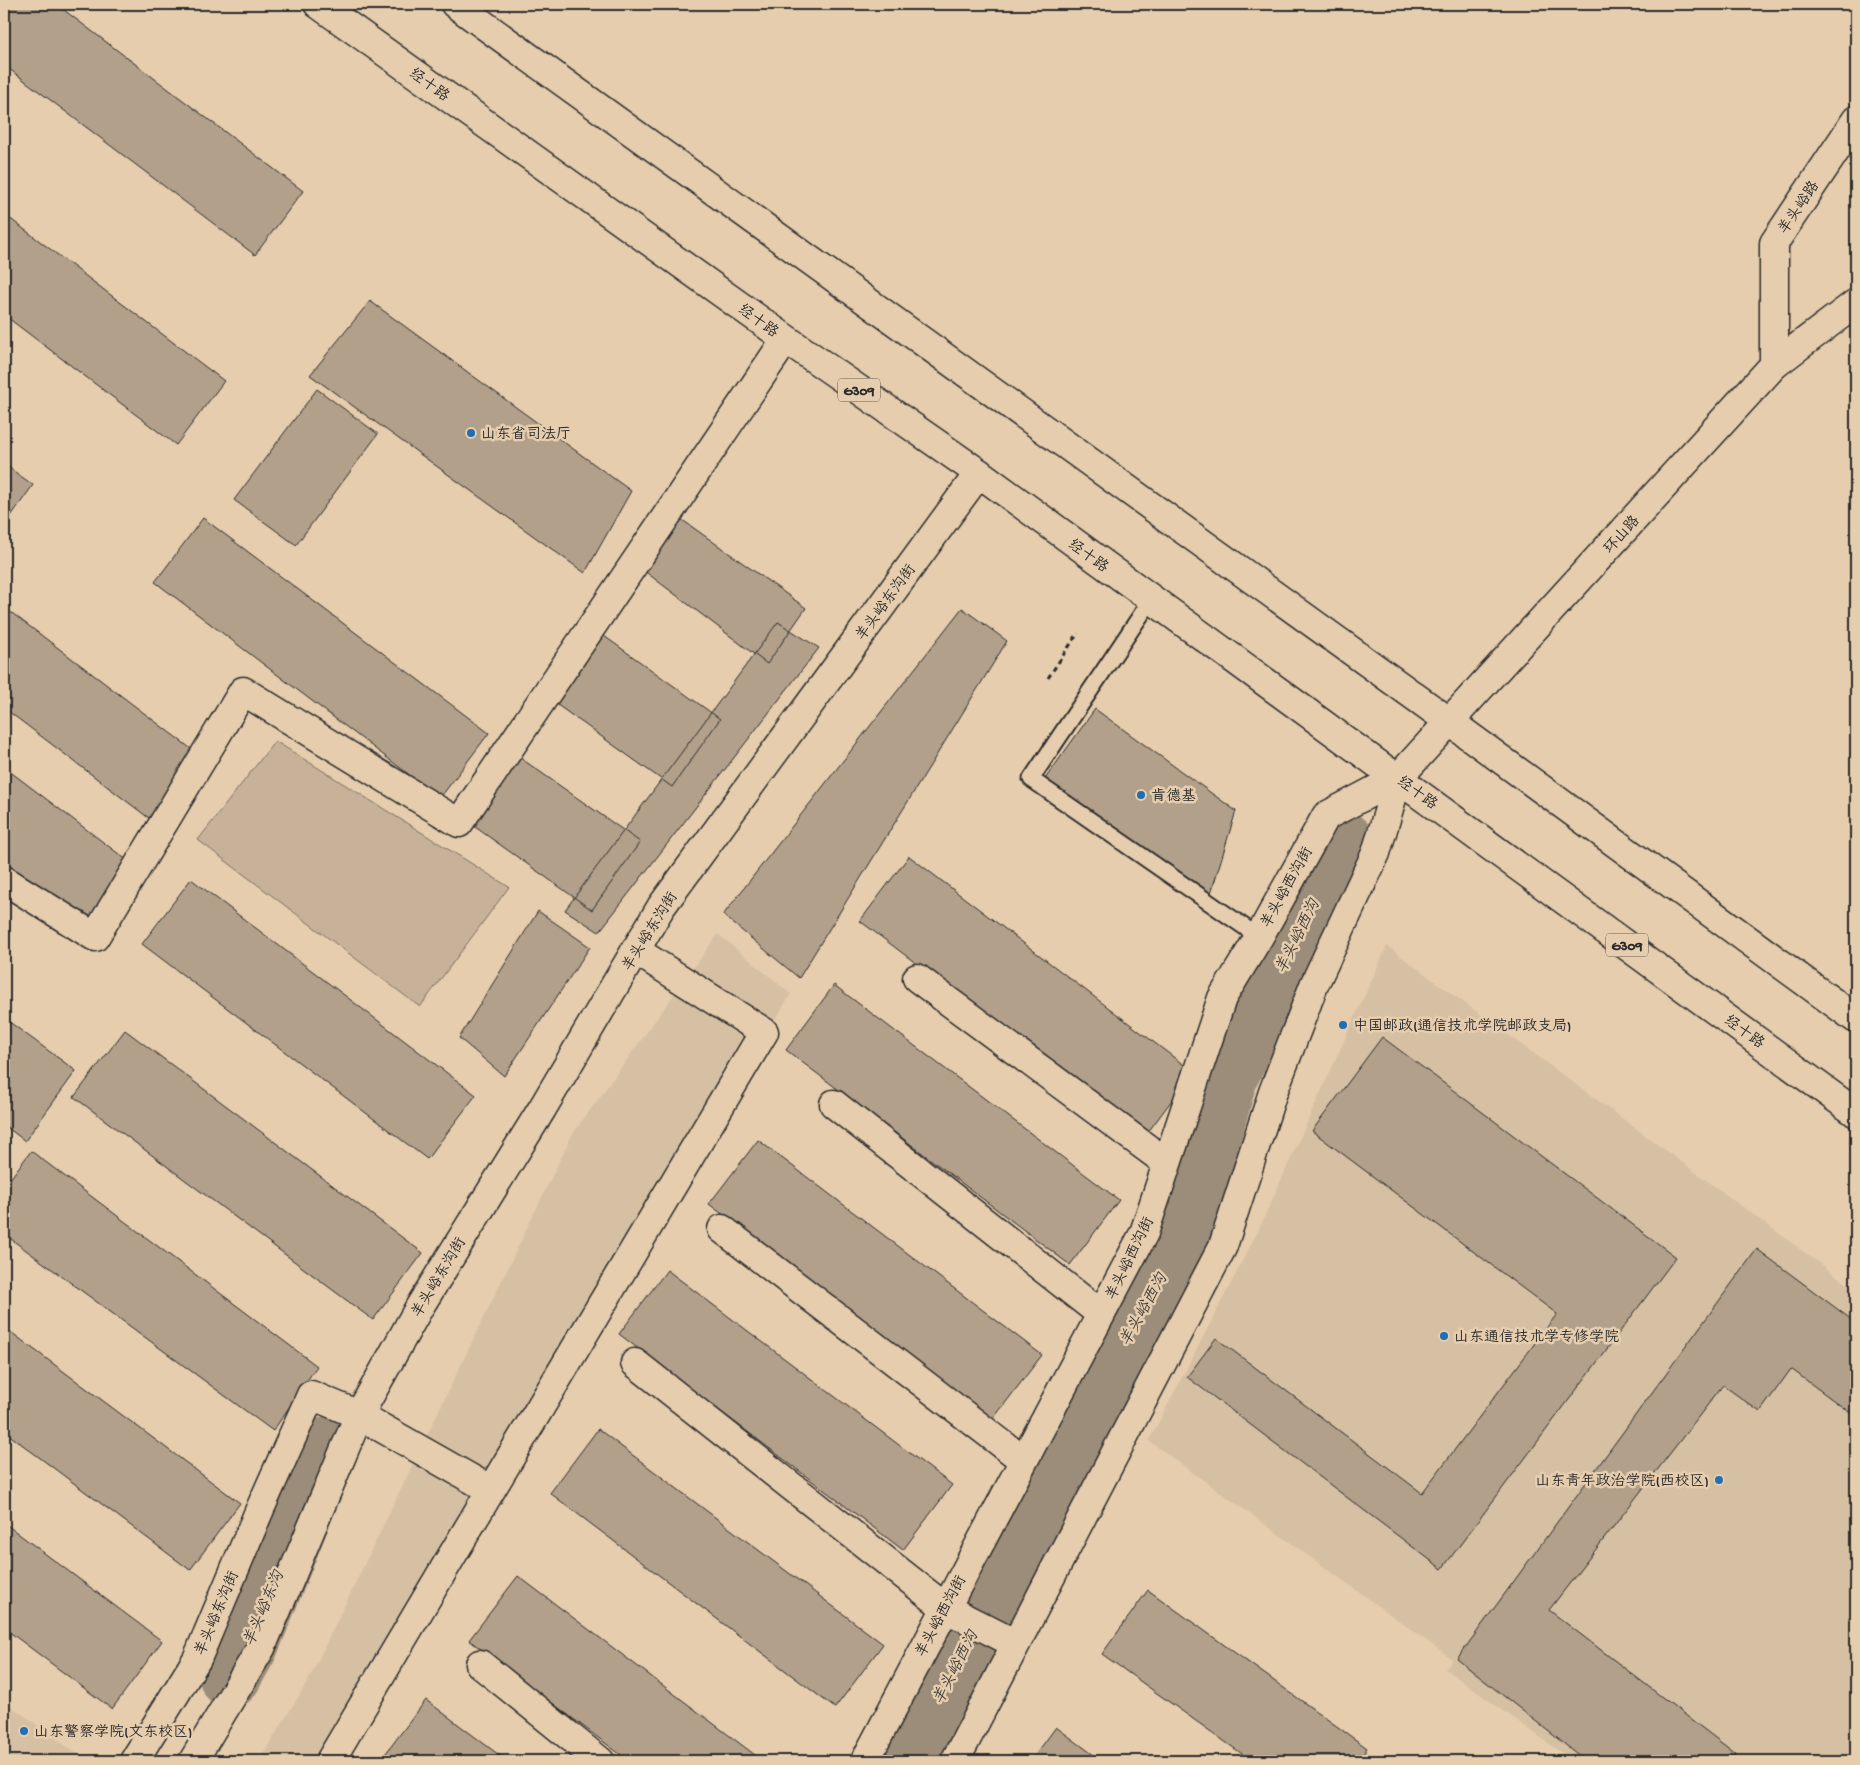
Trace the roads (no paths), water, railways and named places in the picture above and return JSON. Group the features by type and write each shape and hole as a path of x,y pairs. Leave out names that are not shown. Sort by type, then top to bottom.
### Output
{"main road":[{"name":"经十路","path":"318,4 786,339 979,473 1856,1113"},
{"path":"455,4 1450,722 1856,1019"},
{"name":"羊头峪路","path":"1774,365 1774,243 1856,120"},
{"name":"环山路","path":"1398,778 1774,365 1856,303"},
{"path":"4,880 94,937 243,691 459,823 786,339"},
{"name":"羊头峪东沟街","path":"193,1761 261,1648 359,1415 420,1306 542,1109 661,907 979,473"},
{"path":"956,1761 1015,1643 1223,1246 1273,1092 1314,985 1376,854 1398,778"},
{"name":"羊头峪西沟街","path":"865,1761 1144,1232 1222,998 1259,937 1326,816 1398,778"},
{"path":"330,1761 764,1032 636,950"},
{"path":"917,978 1167,1162"},
{"path":"834,1104 1101,1314"},
{"path":"722,1229 1023,1460"},
{"path":"634,1362 946,1609 1015,1643"},
{"name":"羊头峪东沟街","path":"134,1761 197,1659 311,1394 359,1415"},
{"path":"359,1415 491,1490"},
{"path":"480,1664 600,1761"}],"lane":[{"path":"1151,600 1031,779 1259,937"}],"waterway":[{"name":"羊头峪西沟","path":"906,1761 1088,1408 1182,1235 1227,1076 1343,842"},
{"name":"羊头峪东沟","path":"230,1677 248,1645 328,1447"}],"place":[{"name":"山东省司法厅","path":"471,433"},
{"name":"肯德基","path":"1141,795"},
{"name":"中国邮政(通信技术学院邮政支局)","path":"1343,1025"},
{"name":"山东通信技术学专修学院","path":"1444,1336"},
{"name":"山东青年政治学院(西校区)","path":"1719,1480"},
{"name":"山东警察学院(文东校区)","path":"24,1731"}]}
